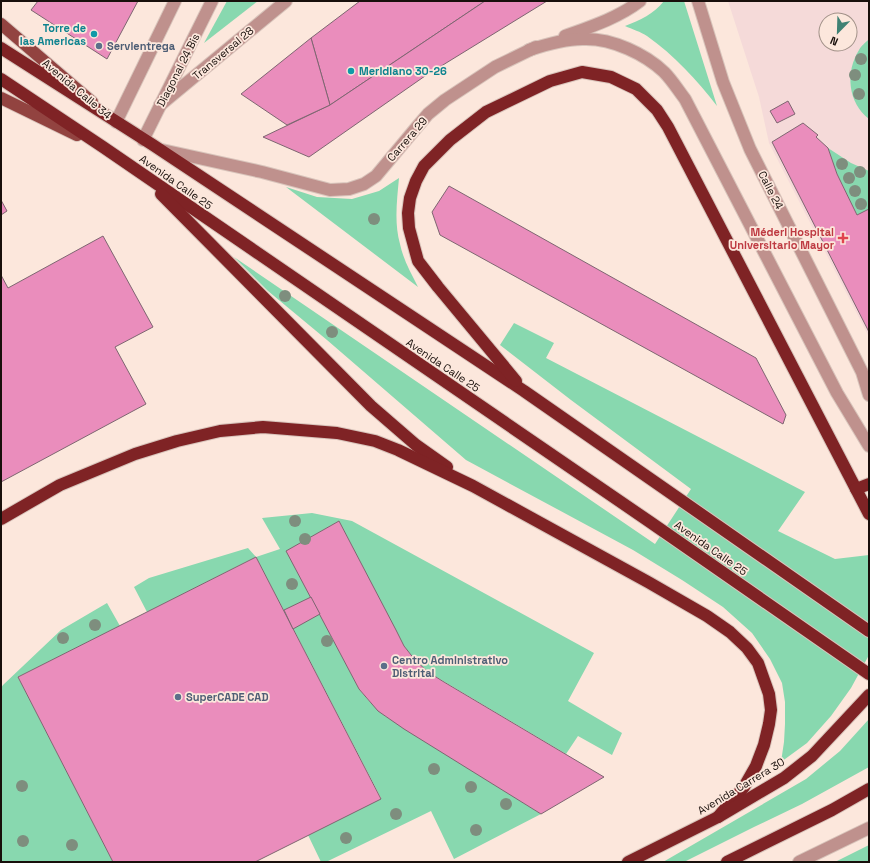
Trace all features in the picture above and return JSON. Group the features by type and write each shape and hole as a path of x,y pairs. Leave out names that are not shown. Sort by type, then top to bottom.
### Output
{"highway":[{"name":"Avenida Calle 25","path":"1,48 158,149 524,391 869,631"},
{"path":"524,391 418,261 409,228 408,213 410,198 416,181 424,166 450,140 486,112 550,81 567,75 582,72 611,78 636,89 657,110 668,127 869,514"},
{"name":"Avenida Calle 25","path":"1,79 103,147 665,532 869,674"},
{"path":"142,175 371,406 416,445 473,486"},
{"path":"1,519 60,485 134,454 177,441 220,431 263,427 337,433 375,441 398,450 473,486 707,616 730,632 747,648 758,664 769,694 771,710 769,724 764,745 756,766 744,787 718,817"},
{"path":"856,489 869,484"},
{"name":"Avenida Carrera 30","path":"628,862 718,817 784,778 812,756 866,698 869,688"},
{"path":"727,862 832,810 869,789"}],"main road":[{"name":"Avenida Calle 34","path":"1,24 116,122"},
{"path":"1,98 103,147"}],"street":[{"name":"Diagonal 24 Bis","path":"143,140 212,1"},
{"name":"Transversal 28","path":"160,105 286,1"},
{"name":"Carrera 29","path":"158,149 262,172 330,190 349,189 364,184 376,176 428,114 445,100 495,67 529,50 602,22 640,1"},
{"name":"Calle 24","path":"698,1 723,82 750,149 862,372 869,395"},
{"path":"116,122 172,3"},
{"path":"529,50 548,44 575,39 600,41 636,52 651,61 665,73 685,99 837,393 869,446"},
{"path":"799,862 869,828"}],"shaded area":[{"name":"Méderi Hospital Universitario Mayor","path":"728,1 869,1 869,337 769,143 759,97"}],"green space":[{"path":"227,1 258,1 204,43"},
{"path":"664,1 684,1 717,106 693,77 667,51 645,35 625,26 651,13"},
{"path":"869,39 869,119 857,105 853,96 850,77 855,59 860,49"},
{"path":"828,148 851,163 869,171 869,209 857,215 837,174"},
{"path":"399,178 396,211 398,236 405,261 418,287 286,187 317,197 352,199 379,191"},
{"path":"234,257 655,544 691,489 500,345 514,323 554,343 546,358 805,492 778,531 835,559 869,555 869,655 851,688 831,716 807,743 781,762 785,724 785,702 782,683 770,659 752,633 723,607 633,550 466,460 268,291"},
{"path":"312,513 352,521 594,653 568,701 622,733 612,755 578,736 566,754 428,672 415,660 404,646 339,521 287,551 359,689 385,716 541,814 454,859 431,811 326,862 321,862 308,835 381,798 256,557 280,549 262,518"},
{"path":"248,548 256,557 147,612 134,587 149,578"},
{"path":"107,603 120,626 18,677 113,862 1,862 1,688 61,630"},
{"path":"869,719 869,767 802,804 684,862 663,862 806,779 840,751"},
{"path":"869,845 869,862 835,862"}],"building":[{"name":"Torre de las Americas","path":"38,1 138,1 107,59 31,10"},
{"name":"Meridiano 30-26","path":"360,1 485,1 330,105 311,38"},
{"path":"485,1 547,1 425,76 309,157 263,137 330,105"},
{"path":"311,38 330,105 287,125 241,94"},
{"path":"788,101 795,114 777,123 770,111"},
{"path":"803,123 818,135 816,137 828,148 837,174 857,215 869,209 869,332 772,142"},
{"path":"449,186 756,358 786,415 783,424 440,235 432,212"},
{"path":"1,200 7,211 1,215"},
{"path":"103,236 153,327 115,347 146,404 1,482 1,275 8,288"},
{"name":"Centro Administrativo Distrital","path":"339,521 404,646 415,660 428,672 444,682 604,777 541,814 404,729 378,711 359,689 286,551"},
{"name":"SuperCADE CAD","path":"256,557 381,799 255,862 113,862 18,677"},
{"path":"311,597 320,614 293,629 284,610"}],"place":[{"name":"Torre de las Americas","path":"94,34"},
{"name":"Servientrega","path":"99,46"},
{"name":"Meridiano 30-26","path":"351,71"},
{"name":"Méderi Hospital Universitario Mayor","path":"843,238"},
{"name":"Centro Administrativo Distrital","path":"384,666"},
{"name":"SuperCADE CAD","path":"178,697"}]}
